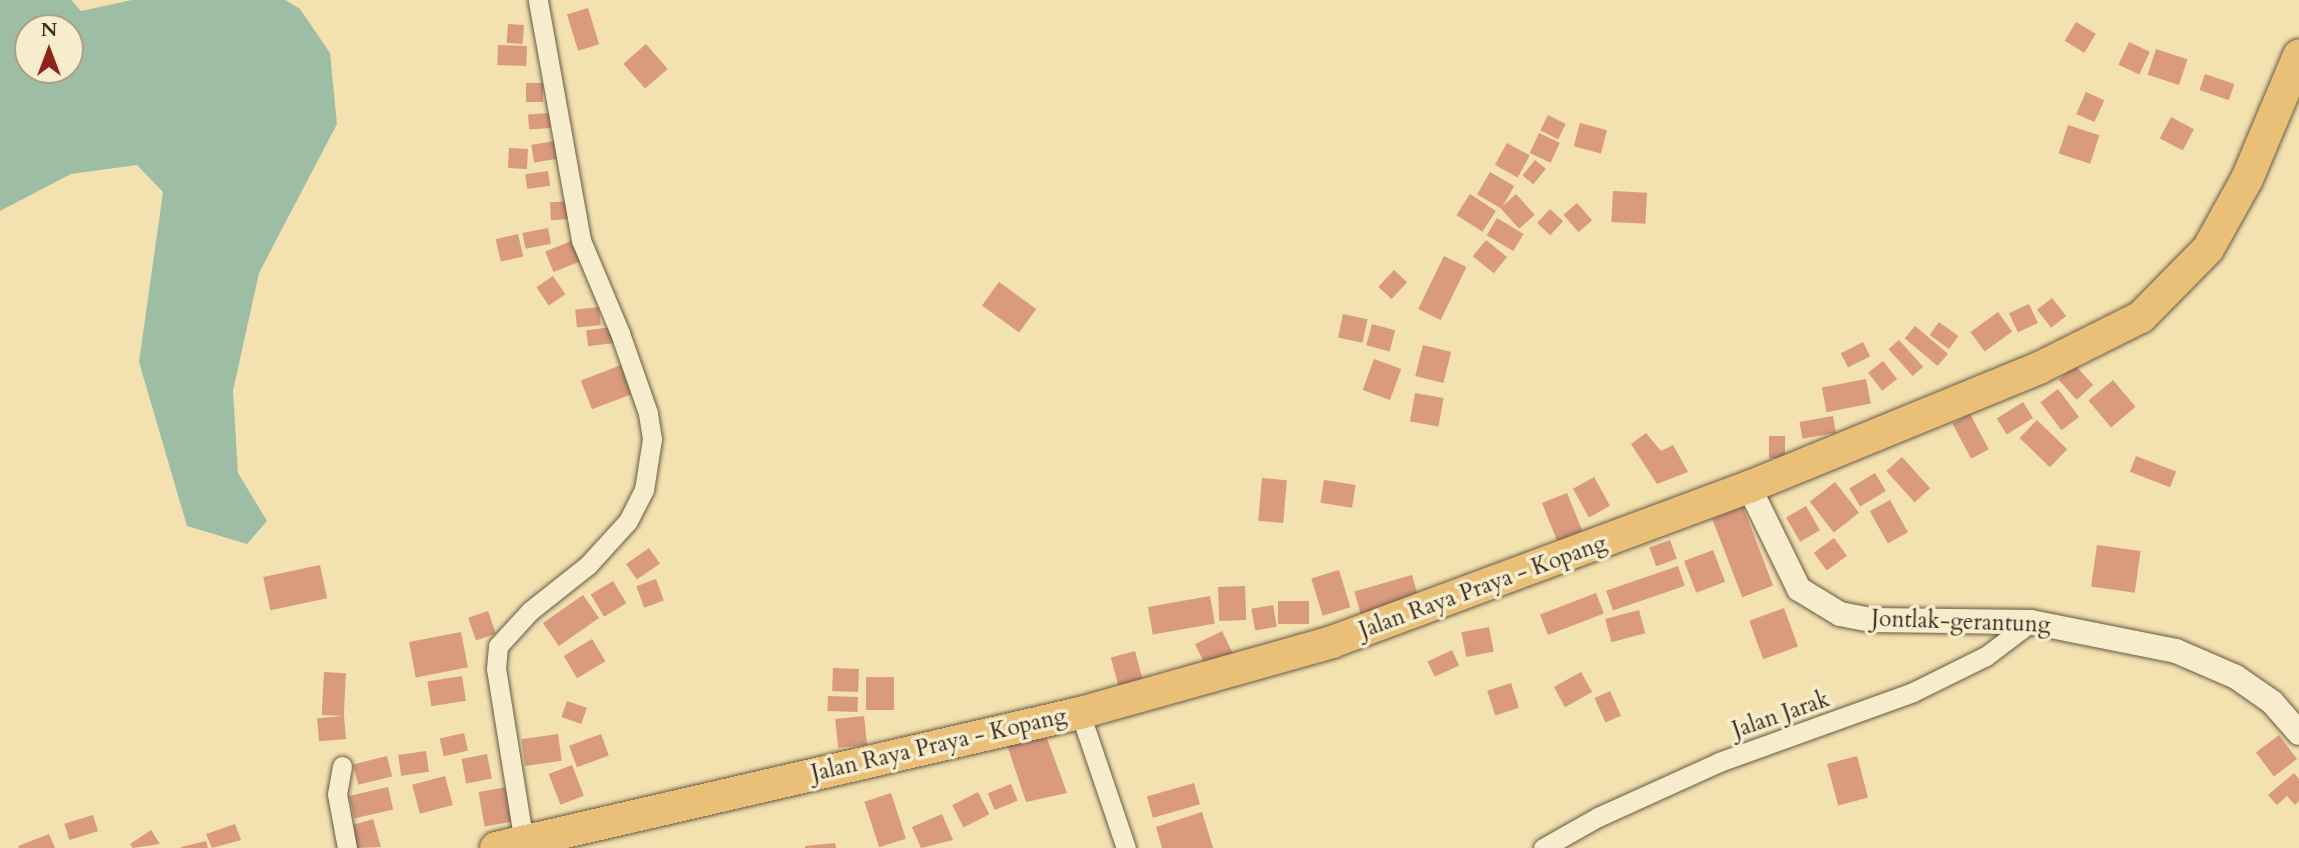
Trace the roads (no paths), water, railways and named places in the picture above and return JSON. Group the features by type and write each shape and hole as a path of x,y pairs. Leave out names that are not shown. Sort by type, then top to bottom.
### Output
{"highway":[{"name":"Jalan Raya Praya - Kopang","path":"510,846 565,842 1080,713 1332,642 1749,487 2039,368 2141,317 2178,284 2230,216 2299,55"}],"street":[{"path":"510,846 496,669 498,646 530,611 587,565 628,521 644,490 652,439 648,413 620,333 581,240 538,0"},
{"name":"Jontlak-gerantung","path":"1749,487 1799,589 1840,614 1872,620 2031,622 2176,651 2236,677 2272,702 2299,733"},
{"name":"Jalan Jarak","path":"1543,848 1598,817 1719,762 1913,692 1986,656 2031,622"},
{"path":"1080,713 1126,848"},
{"path":"342,766 337,794 347,848"}]}
